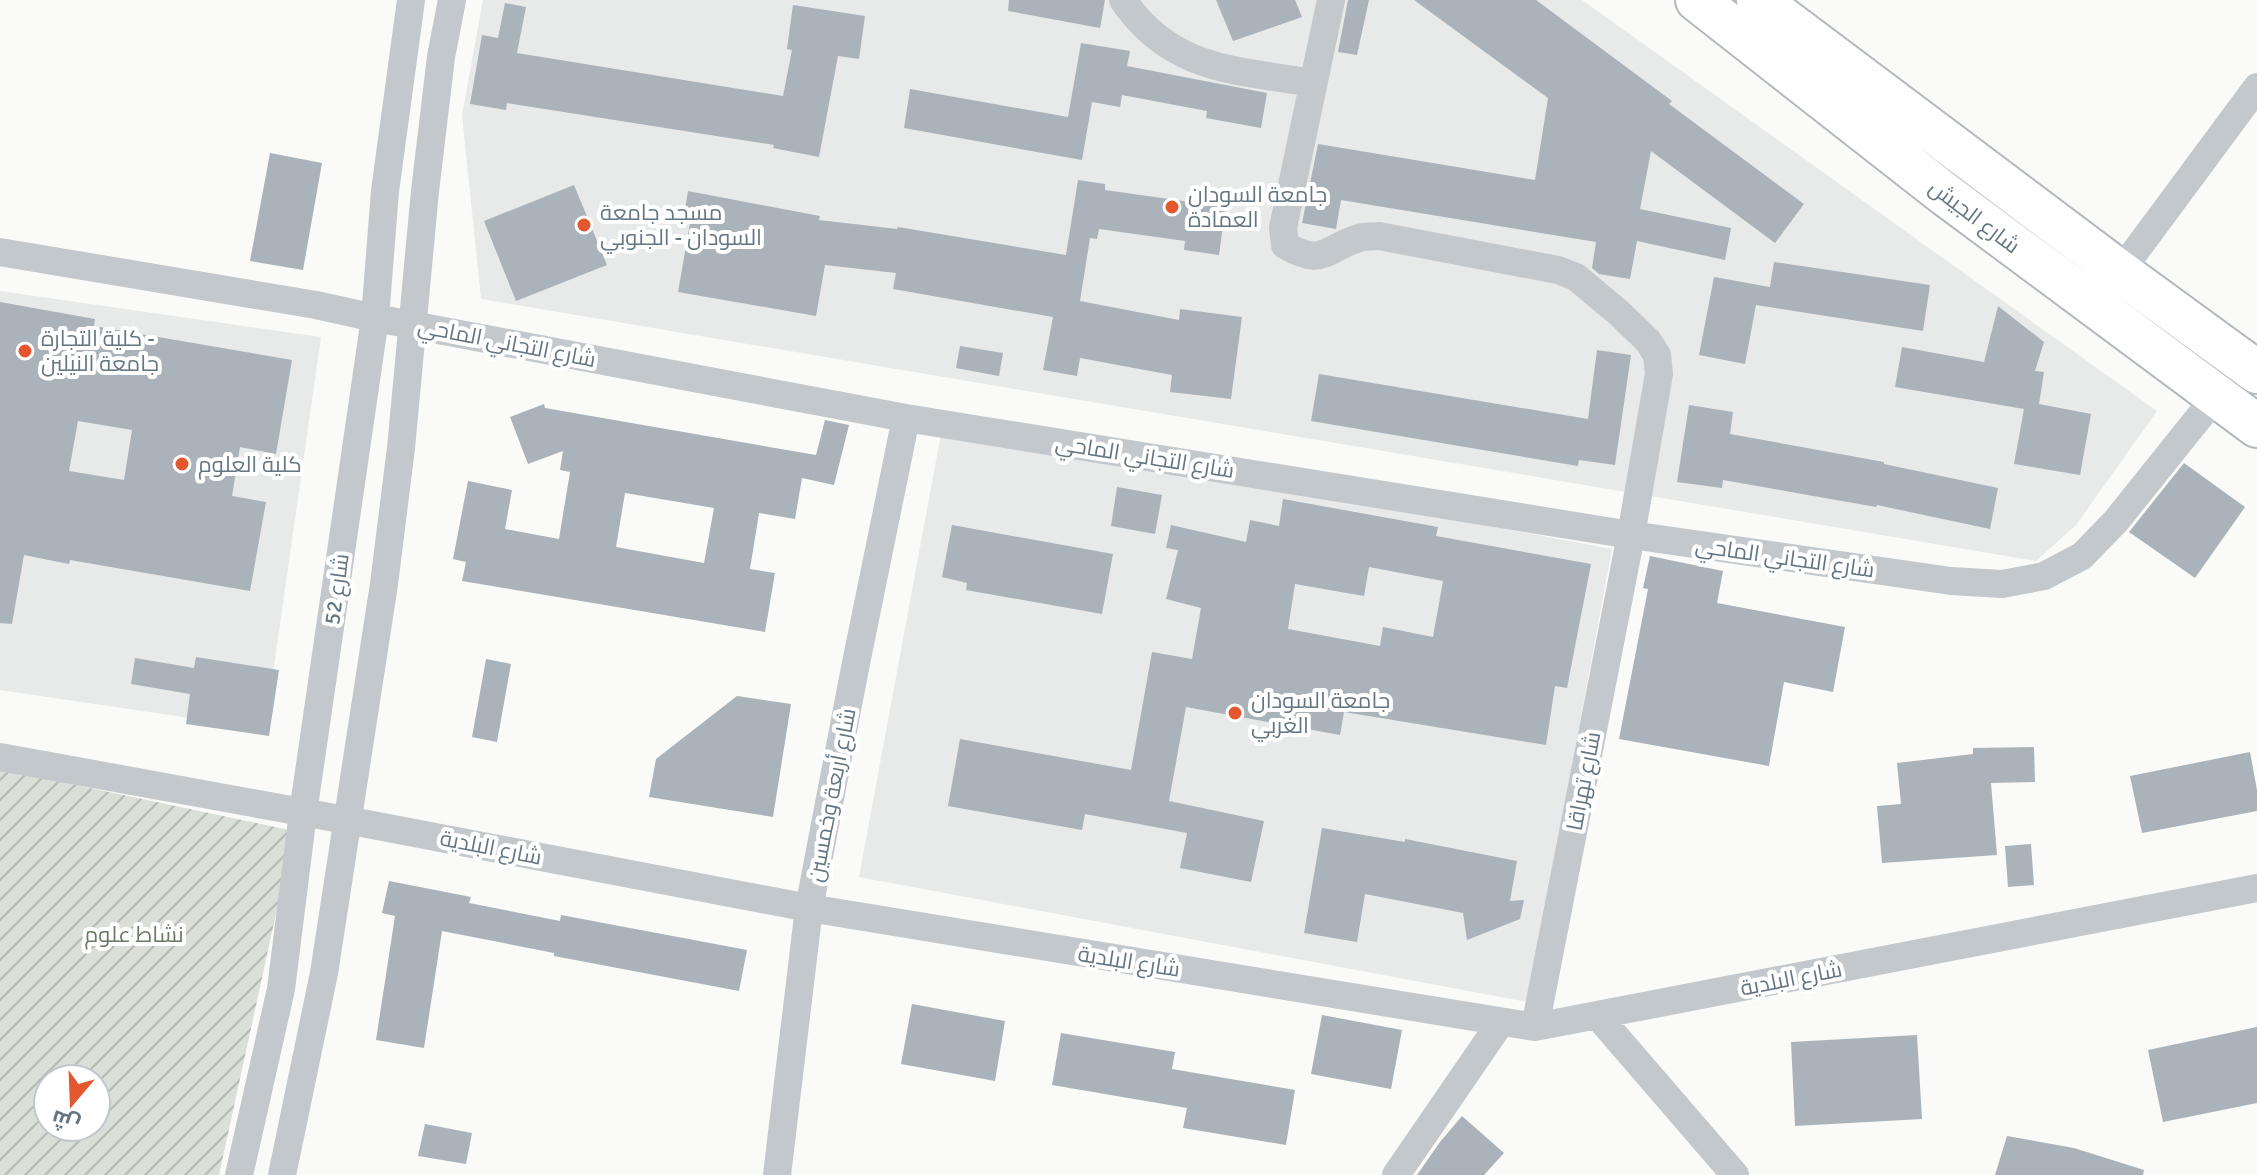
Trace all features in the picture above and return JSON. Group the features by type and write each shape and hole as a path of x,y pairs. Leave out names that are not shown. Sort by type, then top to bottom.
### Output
{"highway":[{"name":"شارع الجيش","path":"1697,0 1954,201 2257,426"},
{"name":"شارع الجيش","path":"1758,0 2257,372"}],"street":[{"name":"شارع 52","path":"239,1175 281,989 303,813 375,318 385,191 411,0"},
{"name":"شارع 52","path":"282,1175 324,973 384,584 414,324 425,191 441,57 452,0"},
{"path":"1123,0 1150,33 1171,49 1195,60 1313,83 1331,0"},
{"name":"شارع تهراقا","path":"1313,83 1283,228 1285,245 1300,254 1316,255 1331,253 1360,238 1379,236 1558,270 1576,277 1619,313 1648,341 1657,355 1659,374 1631,535 1535,1027"},
{"path":"2120,272 2257,87"},
{"name":"شارع التجاني الماحي","path":"0,252 316,305 906,418 1631,535 1951,581 2002,584 2044,576 2082,556 2116,521 2217,395"},
{"name":"شارع أربعة وخمسين","path":"777,1175 809,908 906,418"},
{"name":"شارع البلدية","path":"0,757 809,908 1535,1027 2257,888"},
{"path":"1598,1016 1735,1175"},
{"path":"1396,1175 1501,1022"}],"shaded area":[{"name":"جامعة السودان العمادة","path":"483,0 1582,0 2157,411 2076,525 2036,561 481,299 462,115"},
{"path":"0,291 321,337 265,729 0,690"},
{"name":"جامعة السودان الغربي","path":"943,423 1612,549 1528,1002 859,877"}],"green space":[{"name":"نشاط علوم","path":"0,769 294,831 219,1175 0,1175"}],"building":[{"path":"1009,0 1105,0 1100,28 1008,11"},
{"path":"1216,0 1295,0 1302,17 1233,41"},
{"path":"1348,0 1369,0 1357,55 1338,52"},
{"path":"1414,0 1536,0 1804,204 1775,243 1651,151 1640,209 1731,228 1725,260 1637,241 1630,279 1599,274 1592,268 1596,242 1341,200 1336,229 1302,223 1318,144 1535,180 1548,98"},
{"path":"505,3 526,7 517,53 783,96 792,50 787,49 793,5 865,16 859,59 838,56 819,157 773,148 774,145 507,103 506,110 470,104 482,35 498,38"},
{"path":"1081,43 1130,51 1127,66 1267,93 1261,128 1206,118 1207,111 1122,95 1120,107 1092,102 1082,160 904,128 910,89 1068,117"},
{"path":"270,153 322,163 303,270 250,261"},
{"path":"1078,180 1105,184 1105,190 1226,204 1219,255 1184,250 1185,241 1099,229 1097,239 1090,238 1080,301 1179,320 1180,309 1242,317 1231,399 1170,392 1172,375 1080,358 1077,376 1043,370 1053,317 893,289 896,273 825,265 816,316 678,292 690,223 683,222 688,191 820,216 819,220 898,227 1066,255"},
{"path":"574,185 607,265 516,301 484,221"},
{"path":"1774,262 1930,285 1923,331 1756,305 1745,364 1699,355 1714,277 1770,287"},
{"name":"كلية العلوم","path":"0,302 95,319 94,326 292,360 276,454 240,447 232,496 266,502 250,591 24,555 12,624 0,623","holes":["78,421 132,430 124,480 69,471"]},
{"path":"1998,306 2044,342 2035,371 2044,372 2039,404 2091,414 2080,475 2014,464 2024,409 1895,387 1902,347 1984,362"},
{"path":"960,346 1003,353 999,376 956,368"},
{"path":"1597,350 1631,355 1615,465 1579,460 1578,466 1311,421 1319,374 1588,419"},
{"path":"544,404 545,408 816,455 825,420 849,425 834,485 802,478 795,519 759,513 750,569 775,573 765,632 462,581 466,562 453,559 468,481 512,490 505,529 559,539 570,472 560,470 563,451 528,464 510,417","holes":["625,493 714,508 704,563 616,547"]},
{"path":"1689,405 1733,412 1730,434 1884,462 1998,488 1990,529 1877,505 1723,480 1722,488 1677,482"},
{"path":"2184,463 2245,507 2195,578 2129,532"},
{"path":"1117,487 1162,495 1155,534 1111,526"},
{"path":"1283,499 1438,527 1436,536 1591,564 1567,688 1555,686 1546,745 1344,712 1340,735 1186,707 1169,801 1264,821 1251,882 1180,868 1187,833 1085,814 1082,830 948,806 960,739 1131,770 1152,652 1192,659 1201,608 1166,599 1178,550 1166,548 1171,525 1246,542 1250,520 1279,526","holes":["1369,567 1443,581 1433,637 1383,627 1380,646 1288,629 1295,584 1364,596"]},
{"path":"952,525 1113,554 1102,614 966,590 967,583 942,577"},
{"path":"1650,556 1723,571 1717,603 1845,627 1833,692 1784,682 1769,766 1619,739 1648,589 1643,588"},
{"path":"196,657 279,670 269,736 186,724 190,694 131,684 135,658 194,668"},
{"path":"486,659 511,664 497,742 472,737"},
{"path":"737,696 791,704 773,817 649,797 656,759"},
{"path":"2034,747 2035,782 1991,783 1997,855 1882,863 1877,806 1901,804 1897,763 1973,754 1973,748"},
{"path":"2250,752 2257,790 2257,811 2142,833 2130,776"},
{"path":"1322,828 1405,842 1405,839 1517,861 1510,901 1524,900 1520,919 1467,940 1463,913 1365,894 1357,942 1304,933"},
{"path":"2031,844 2034,885 2008,887 2005,846"},
{"path":"389,881 471,897 469,903 560,921 561,915 747,950 739,991 442,931 424,1048 376,1040 395,916 382,913"},
{"path":"912,1004 1005,1021 995,1081 901,1064"},
{"path":"1322,1015 1402,1030 1391,1089 1311,1074"},
{"path":"2257,1027 2257,1103 2163,1122 2148,1050"},
{"path":"1061,1033 1175,1052 1172,1069 1295,1090 1286,1145 1183,1128 1187,1108 1052,1085"},
{"path":"1917,1035 1922,1119 1795,1126 1791,1042"},
{"path":"1462,1116 1504,1153 1484,1175 1417,1175 1440,1142"},
{"path":"425,1124 472,1133 466,1164 418,1156"},
{"path":"2007,1136 2074,1148 2144,1170 2143,1175 1995,1175"}],"place":[{"name":"جامعة السودان العمادة","path":"1172,207"},
{"name":"مسجد جامعة السودان - الجنوبي","path":"584,225"},
{"name":"كلية التجارة - جامعة النيلين","path":"25,351"},
{"name":"كلية العلوم","path":"182,464"},
{"name":"جامعة السودان الغربي","path":"1235,713"}]}
